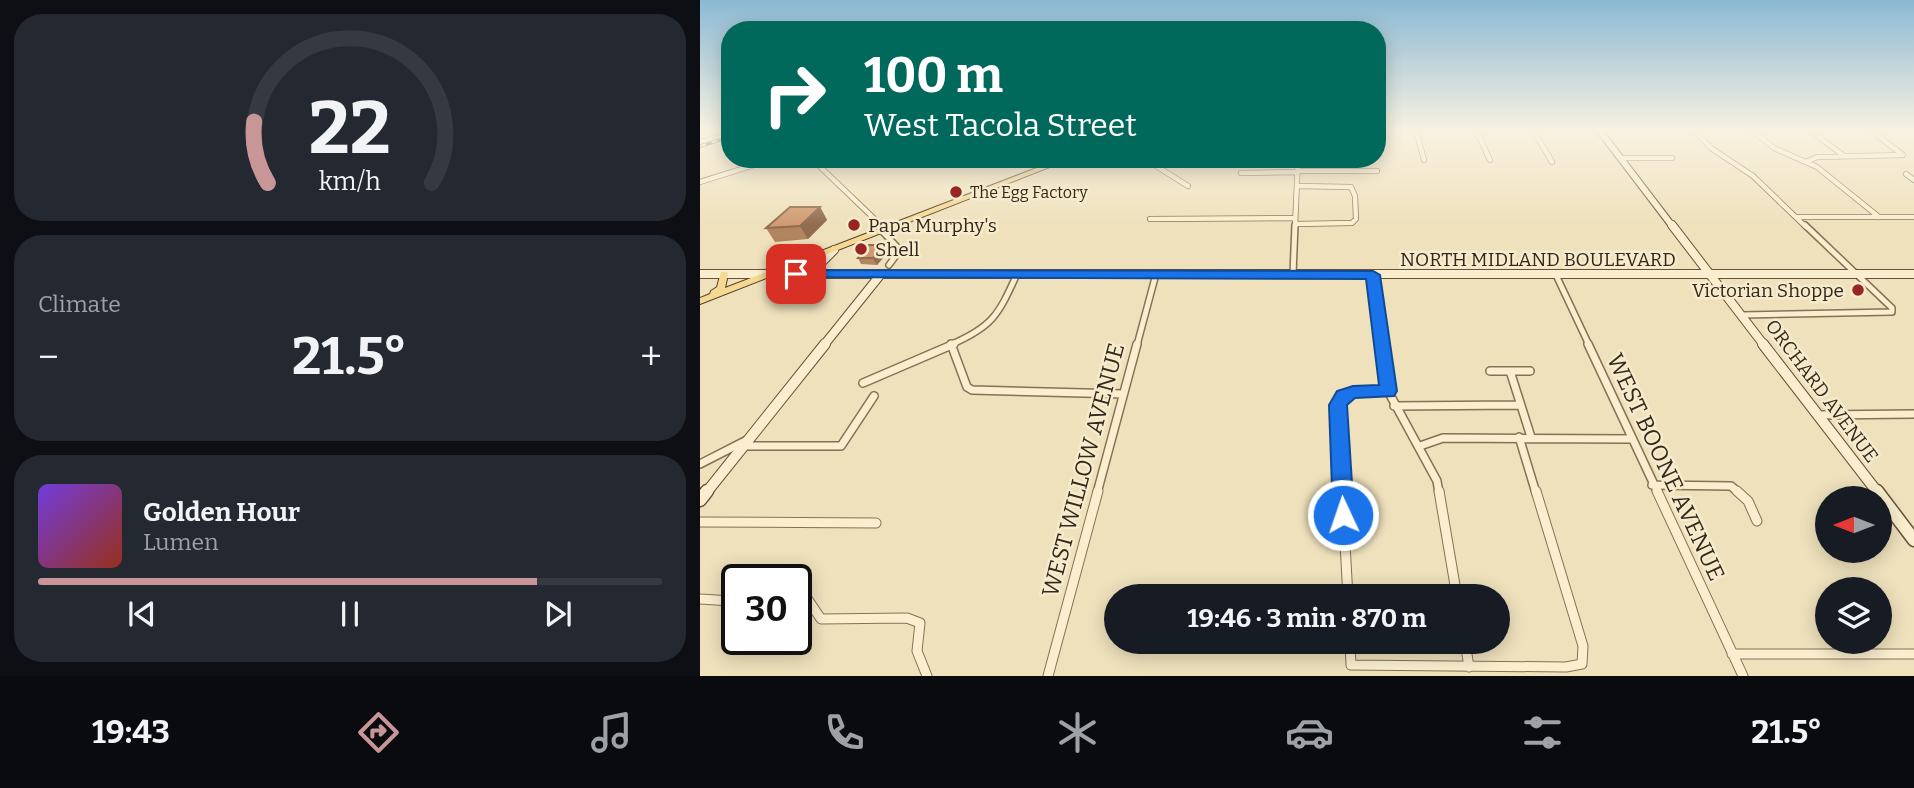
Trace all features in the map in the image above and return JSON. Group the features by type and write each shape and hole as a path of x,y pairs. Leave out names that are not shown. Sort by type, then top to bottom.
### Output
{"main road":[{"name":"ORCHARD AVENUE","path":"1623,162 1914,540"},
{"path":"704,299 1044,168"},
{"path":"821,274 818,266 834,250"},
{"name":"NORTH MIDLAND BOULEVARD","path":"700,274 1914,274"},
{"path":"704,299 721,288 724,274"},
{"path":"700,500 881,274"}],"street":[{"path":"1732,162 1742,167 1892,307 1889,314 1742,315"},
{"path":"1806,162 1823,172 1879,217"},
{"path":"700,182 744,168"},
{"path":"822,168 884,225 882,231 900,250 889,265"},
{"path":"1159,168 1188,187"},
{"path":"1293,274 1297,168"},
{"path":"1241,173 1377,171"},
{"path":"1906,174 1914,180"},
{"path":"1150,219 1352,223 1356,219 1355,196 1351,187 1297,186"},
{"path":"1796,217 1914,217"},
{"path":"863,383 991,323 1017,274"},
{"name":"WEST WILLOW AVENUE","path":"1048,676 1156,274"},
{"path":"1373,275 1388,391 1437,481 1455,584"},
{"name":"WEST BOONE AVENUE","path":"1556,275 1742,676"},
{"path":"951,344 967,387 972,390 1123,394"},
{"path":"1490,371 1530,371"},
{"path":"1510,371 1531,436"},
{"path":"1347,584 1338,405 1344,396 1353,392 1388,391"},
{"path":"700,464 746,443 841,446 874,396"},
{"path":"1394,406 1520,405"},
{"path":"1819,415 1914,414"},
{"path":"1420,446 1443,438 1531,436 1631,439"},
{"path":"1351,654 1351,665 1566,667 1582,664 1583,646 1519,437"},
{"path":"1652,485 1731,486 1748,501 1757,521"},
{"path":"700,523 876,523"},
{"path":"700,599 721,600"},
{"path":"812,612 821,618 907,618 920,623 918,656 928,676"},
{"path":"1467,654 1469,667"},
{"path":"1732,654 1914,654"}],"building":[{"path":"790,207 820,207 800,226 766,228"},
{"path":"869,245 884,245 873,258 858,258"}],"place":[{"name":"The Egg Factory","path":"956,192"},
{"name":"Papa Murphy's","path":"854,225"},
{"name":"Shell","path":"861,249"},
{"name":"Victorian Shoppe","path":"1858,290"}],"route":[{"path":"796,274 1373,275 1388,391 1353,392 1344,396 1338,405 1343,515"}]}
